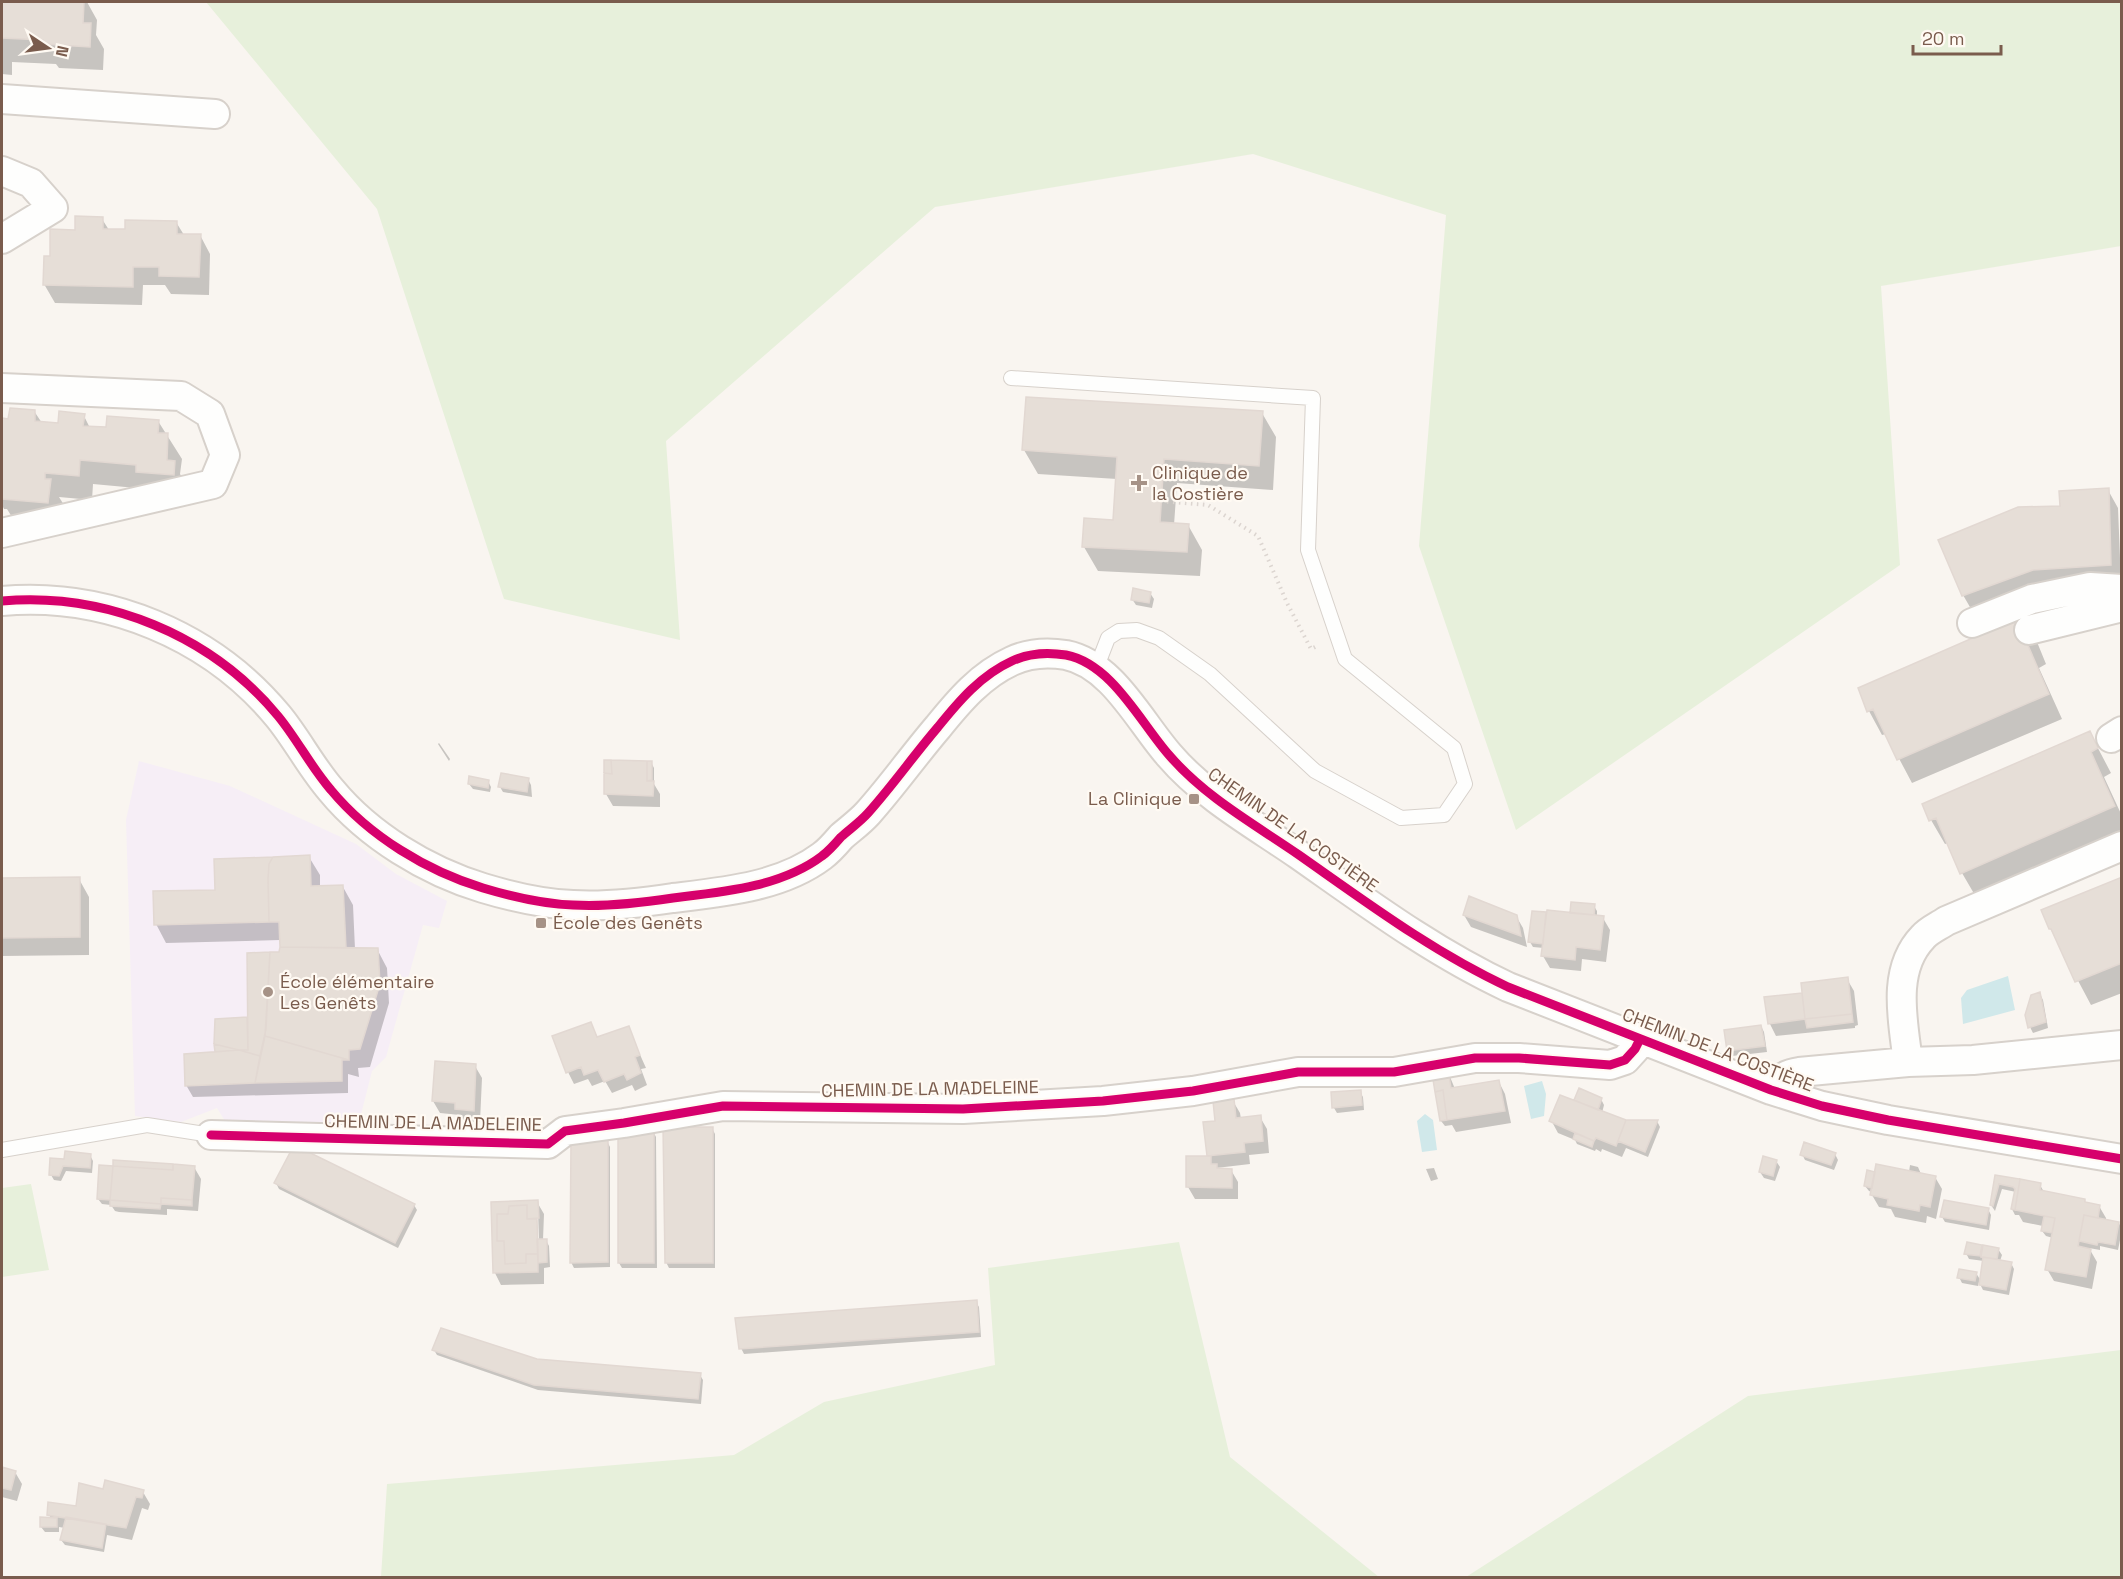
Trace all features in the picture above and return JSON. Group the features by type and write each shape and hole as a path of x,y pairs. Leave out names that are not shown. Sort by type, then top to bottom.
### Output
{"street":[{"path":"2,99 215,114"},
{"path":"2,171 31,183 53,208 2,239"},
{"path":"2,388 181,396 210,414 225,455 213,484 2,533"},
{"path":"1972,623 2032,598 2090,587 2121,589"},
{"name":"CHEMIN DE LA COSTIÈRE","path":"2,601 61,601 98,606 129,615 175,634 222,663 249,686 280,718 331,791 395,846 429,865 476,886 514,897 577,906 644,902 722,892 781,877 806,866 825,854 866,815 966,693 998,668 1024,656 1052,654 1069,656 1084,661 1096,669 1121,693 1168,754 1222,803 1386,915 1485,976 1508,987 1771,1090 1822,1107 2121,1159"},
{"path":"2029,630 2121,607"},
{"path":"1908,1062 1901,1004 1903,979 1910,956 1923,936 1946,921 2121,846"},
{"name":"CHEMIN DE LA MADELEINE","path":"211,1135 548,1144 565,1131 723,1106 963,1109 1103,1101 1193,1091 1298,1072 1394,1072 1475,1058 1519,1058 1610,1065 1625,1060 1640,1039"},
{"path":"1771,1090 1779,1079 1789,1074 1908,1062 1973,1060 2121,1045"}],"lane":[{"path":"1011,378 1313,398 1308,550 1345,659 1454,748 1465,784 1444,815 1401,818 1315,771 1210,674 1159,638 1137,630 1119,631 1108,638 1096,669"},
{"name":"CHEMIN DE LA MADELEINE","path":"2,1150 147,1125 211,1135"}],"path":[{"path":"1161,501 1208,505 1258,536 1287,603 1311,649 1337,638"}],"shaded area":[{"name":"École élémentaire Les Genêts","path":"139,761 230,786 356,844 396,874 447,901 439,928 423,925 386,1057 372,1071 356,1134 227,1124 217,1108 181,1122 135,1116 126,820"}],"green space":[{"path":"206,2 2121,2 2121,246 1881,286 1900,565 1516,830 1419,546 1446,215 1253,154 935,207 666,441 680,640 504,599 377,209"},
{"path":"31,1184 49,1270 2,1277 2,1188"},
{"path":"1179,1242 1230,1457 1379,1577 381,1577 387,1484 734,1455 824,1402 995,1365 988,1268"},
{"path":"2121,1350 2121,1577 1466,1577 1748,1396"}],"water":[{"path":"2008,976 2015,1010 1963,1024 1961,998 1967,990"},
{"path":"1542,1081 1546,1094 1544,1116 1531,1119 1524,1086"},
{"path":"1425,1114 1433,1120 1437,1150 1422,1152 1417,1121"}],"building":[{"path":"2,2 84,2 83,23 91,23 90,47 43,44 43,40 2,38"},
{"path":"75,216 103,217 103,229 125,229 125,220 177,221 177,234 201,234 199,277 159,276 159,267 133,267 133,287 43,285 44,256 50,256 50,229 75,230"},
{"name":"Clinique de la Costière","path":"1026,397 1263,411 1259,466 1164,459 1160,522 1189,524 1187,552 1082,547 1084,518 1113,520 1117,457 1022,450"},
{"path":"10,408 35,410 35,421 58,423 59,411 85,414 83,426 106,427 107,416 159,420 158,433 168,433 167,460 175,461 174,475 136,472 136,465 80,460 79,476 45,473 45,479 51,479 48,503 2,499 2,418 8,419"},
{"path":"2109,488 2111,565 2033,570 1962,596 1938,540 2018,507 2060,506 2059,491"},
{"path":"1133,588 1151,592 1149,603 1131,600"},
{"path":"2023,616 2027,643 2049,694 1897,760 1873,709 1867,712 1858,688"},
{"path":"2090,731 2098,748 2091,752 2115,806 1960,874 1936,818 1929,821 1922,804"},
{"path":"604,760 611,760 612,774 604,773"},
{"path":"611,760 647,761 647,781 654,781 653,796 604,794 604,773 612,774"},
{"path":"647,761 652,761 652,780 647,781"},
{"path":"501,773 529,778 527,792 498,787"},
{"path":"469,776 489,780 488,788 468,784"},
{"path":"310,855 311,886 343,885 346,948 280,947 279,922 269,922 268,879 269,864 273,857"},
{"path":"273,857 269,864 268,879 269,922 154,925 153,891 215,890 214,859"},
{"path":"80,877 80,937 2,938 2,878"},
{"path":"2122,877 2122,963 2075,982 2041,910"},
{"path":"1469,896 1517,915 1521,936 1463,915"},
{"path":"1571,902 1595,904 1594,915 1570,913"},
{"path":"1547,910 1604,916 1600,950 1576,947 1575,960 1541,956"},
{"path":"1532,911 1546,912 1543,944 1528,942"},
{"path":"280,947 378,948 380,984 360,1049 349,1050 349,1060 265,1036 270,952 279,952"},
{"path":"270,952 266,1029 260,1056 239,1050 248,1050 247,953"},
{"path":"1848,977 1852,1014 1805,1019 1801,983"},
{"path":"2040,992 2046,1022 2028,1028 2025,1015 2031,995"},
{"path":"1802,993 1805,1019 1768,1024 1764,997"},
{"path":"1852,1014 1853,1022 1807,1028 1805,1019"},
{"path":"247,1017 248,1050 214,1044 215,1019"},
{"path":"591,1022 597,1037 629,1026 640,1055 635,1057 641,1073 627,1080 624,1074 604,1082 598,1070 584,1075 581,1067 566,1073 552,1036"},
{"path":"1761,1025 1765,1046 1727,1051 1724,1030"},
{"path":"265,1036 349,1060 342,1060 342,1081 255,1083"},
{"path":"214,1044 239,1050 215,1052"},
{"path":"239,1050 260,1056 255,1083 185,1086 184,1054"},
{"path":"435,1061 476,1064 474,1111 455,1109 455,1103 432,1101"},
{"path":"1448,1070 1451,1088 1499,1080 1505,1111 1447,1120 1443,1090 1435,1092 1432,1073"},
{"path":"1579,1088 1602,1098 1598,1110 1574,1100"},
{"path":"1361,1090 1362,1105 1332,1108 1331,1092"},
{"path":"1443,1090 1447,1120 1440,1121 1435,1092"},
{"path":"1560,1095 1626,1120 1616,1146 1596,1138 1594,1141 1549,1121"},
{"path":"1234,1099 1236,1118 1261,1115 1263,1141 1244,1143 1245,1152 1207,1156 1203,1122 1215,1121 1213,1101"},
{"path":"1626,1120 1658,1120 1645,1152 1618,1141"},
{"path":"663,1127 713,1127 713,1263 665,1263"},
{"path":"654,1130 654,1263 618,1263 618,1137"},
{"path":"1575,1133 1594,1141 1592,1147 1573,1139"},
{"path":"608,1140 608,1262 570,1263 571,1141"},
{"path":"1804,1142 1836,1153 1831,1165 1800,1155"},
{"path":"294,1145 415,1204 395,1243 274,1183"},
{"path":"65,1151 91,1154 90,1168 63,1166 59,1176 49,1175 50,1158 64,1159"},
{"path":"1186,1156 1211,1156 1211,1164 1217,1164 1217,1168 1232,1169 1232,1188 1186,1187"},
{"path":"1763,1156 1777,1160 1773,1176 1759,1172"},
{"path":"113,1160 173,1164 173,1170 113,1166"},
{"path":"173,1164 195,1166 192,1200 161,1198 161,1204 110,1200 113,1166 173,1170"},
{"path":"1876,1164 1936,1176 1930,1207 1920,1205 1919,1211 1887,1205 1888,1199 1870,1195"},
{"path":"99,1165 113,1166 110,1200 97,1199"},
{"path":"1867,1170 1875,1172 1872,1188 1864,1186"},
{"path":"1995,1175 2020,1179 2015,1210 2011,1209 2015,1189 1999,1184 1993,1206 1990,1205"},
{"path":"2020,1179 2041,1183 2040,1190 2085,1199 2085,1202 2100,1205 2098,1218 2084,1215 2078,1246 2091,1249 2086,1277 2045,1270 2055,1218 2015,1210"},
{"path":"161,1198 192,1200 192,1206 161,1204"},
{"path":"110,1200 161,1204 160,1209 110,1206"},
{"path":"538,1200 539,1218 527,1219 527,1205 509,1206 508,1214 497,1214 497,1241 504,1241 505,1264 526,1263 526,1254 538,1254 538,1272 493,1273 491,1202"},
{"path":"1944,1200 1989,1208 1986,1225 1940,1217"},
{"path":"527,1205 527,1219 537,1219 538,1254 526,1254 526,1263 505,1264 504,1241 497,1241 497,1214 508,1214 509,1206"},
{"path":"2084,1215 2119,1222 2115,1245 2098,1242 2097,1245 2079,1241"},
{"path":"2044,1216 2055,1218 2052,1233 2041,1231"},
{"path":"537,1239 547,1239 547,1262 538,1263"},
{"path":"1967,1242 1982,1245 1980,1256 1964,1254"},
{"path":"1983,1245 1999,1248 1997,1259 1981,1257"},
{"path":"1983,1257 2012,1262 2006,1290 1979,1285"},
{"path":"1959,1269 1977,1272 1975,1281 1957,1278"},
{"path":"977,1300 979,1332 739,1349 735,1318"},
{"path":"441,1328 537,1359 701,1373 698,1399 534,1385 432,1350"},
{"path":"2,1467 16,1471 11,1490 2,1488"},
{"path":"105,1480 144,1490 142,1498 136,1497 126,1528 47,1515 48,1502 76,1506 79,1483 103,1489"},
{"path":"40,1517 57,1518 57,1527 40,1527"},
{"path":"66,1517 106,1524 102,1548 60,1540"}],"cycle path":[{"path":"2,601 41,600 80,604 117,612 154,625 189,642 221,663 251,687 285,725 331,790 346,807 381,837 420,862 462,881 528,900 573,905 623,904 731,890 770,881 806,866 825,854 865,816 954,708 980,681 1001,667 1025,656 1045,653 1066,655 1082,661 1111,682 1169,755 1214,797 1400,926 1508,987 1771,1090 1822,1106 1888,1120 2122,1159"},
{"path":"211,1135 548,1144 565,1131 723,1106 963,1109 1103,1101 1193,1091 1298,1072 1394,1072 1475,1058 1519,1058 1610,1065 1625,1060 1640,1039"}],"place":[{"name":"Clinique de la Costière","path":"1139,483"},
{"name":"La Clinique","path":"1194,799"},
{"name":"École des Genêts","path":"541,923"},
{"name":"École élémentaire Les Genêts","path":"268,992"}]}
